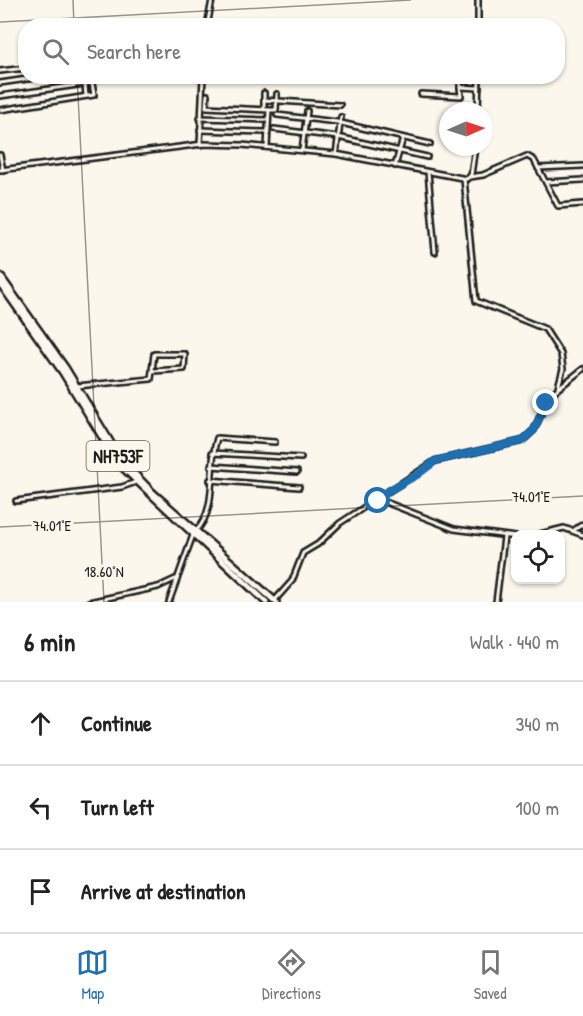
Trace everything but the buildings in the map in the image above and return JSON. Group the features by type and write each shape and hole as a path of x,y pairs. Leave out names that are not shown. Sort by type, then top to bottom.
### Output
{"highway":[{"name":"NH753F","path":"0,276 75,386 121,460 266,602"},
{"name":"NH753F","path":"0,283 62,371 106,447 136,482 275,602"}],"street":[{"path":"209,18 212,0"},
{"path":"478,0 478,18"},
{"path":"0,71 18,69"},
{"path":"0,83 18,80"},
{"path":"0,96 84,84 86,96"},
{"path":"0,110 94,95 92,84"},
{"path":"200,145 202,84"},
{"path":"421,94 461,96 460,84"},
{"path":"478,102 479,84"},
{"path":"460,87 479,88"},
{"path":"264,93 268,120 267,147"},
{"path":"207,96 206,107 276,110 277,94"},
{"path":"264,100 340,105"},
{"path":"302,150 307,111"},
{"path":"277,115 340,123 430,144"},
{"path":"336,154 341,117"},
{"path":"200,118 268,120"},
{"path":"274,129 339,137 427,157"},
{"path":"200,130 267,132"},
{"path":"395,166 403,138"},
{"path":"0,155 1,170 200,145 267,147 336,154 464,179 483,175 527,156 534,160 558,206 583,204"},
{"path":"470,177 474,156"},
{"path":"538,168 583,166"},
{"path":"428,172 435,252"},
{"path":"464,179 476,301 545,329 558,346 562,361 558,387"},
{"path":"545,183 583,180"},
{"path":"75,386 86,383 151,379 153,354 185,354 184,369 153,371"},
{"path":"275,602 292,581 303,553 375,498 417,475 435,461 522,441 531,434 546,403 558,387 583,369"},
{"path":"169,602 175,579 194,533 207,517 212,453 217,438 274,442"},
{"path":"212,453 301,458"},
{"path":"211,466 297,472"},
{"path":"210,480 299,487"},
{"path":"16,501 111,489 136,482"},
{"path":"375,498 454,528 511,537"},
{"path":"574,530 583,524"},
{"path":"553,530 559,528 574,530 583,535"},
{"path":"496,602 504,537"},
{"path":"89,602 152,588 175,579"}],"route":[{"path":"378,501 375,498 417,475 435,461 522,441 534,430 546,403"}]}
